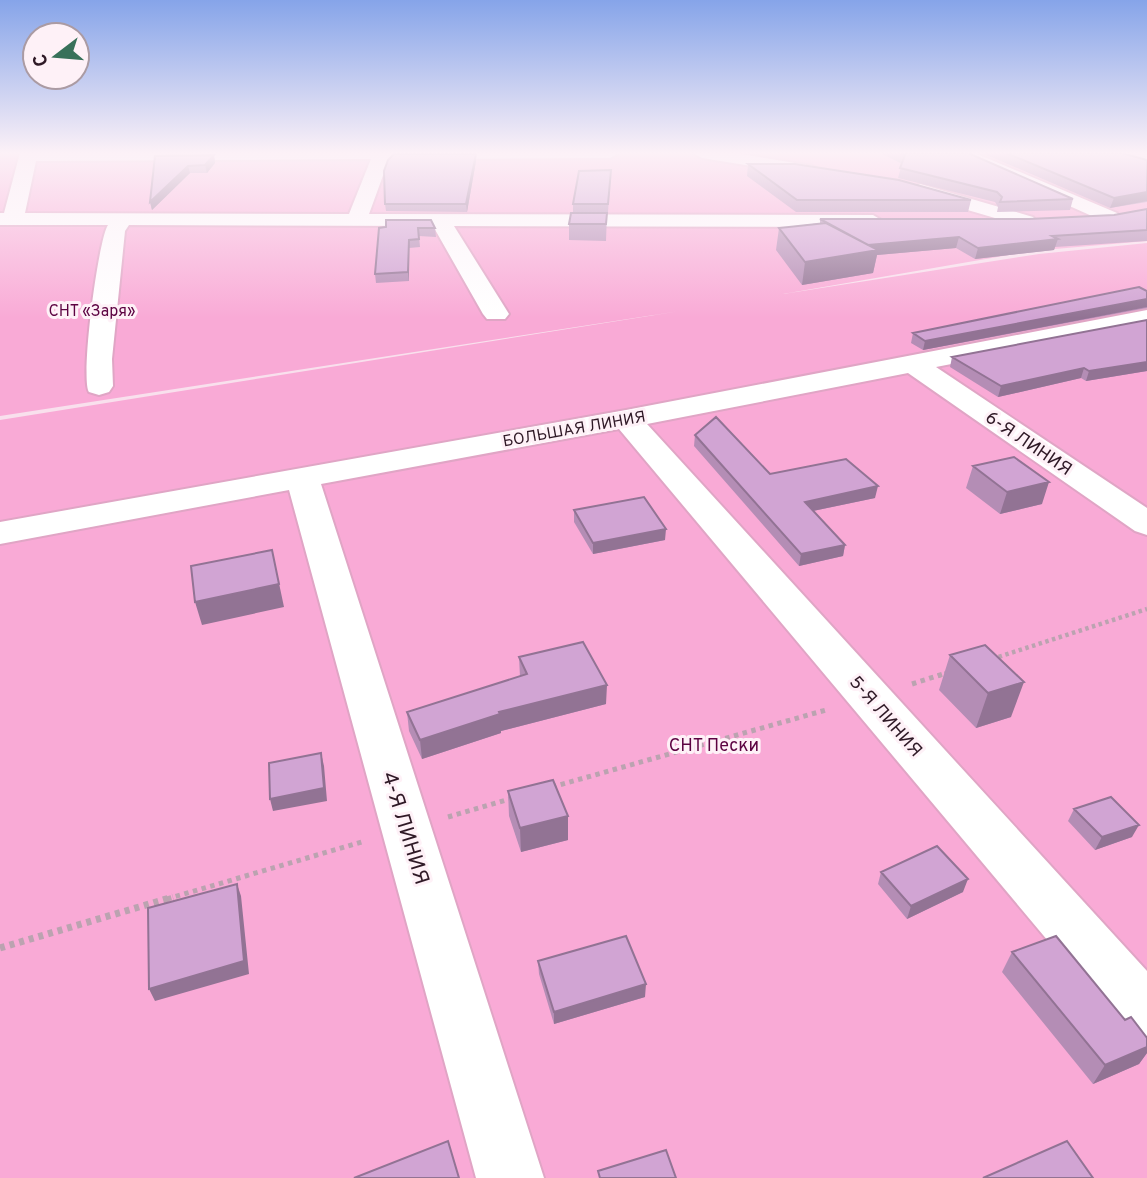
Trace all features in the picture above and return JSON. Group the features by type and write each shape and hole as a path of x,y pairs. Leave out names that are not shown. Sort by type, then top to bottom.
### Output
{"street":[{"path":"356,220 361,208"},
{"path":"981,208 1026,221"},
{"path":"1090,208 1111,217"},
{"path":"958,221 1060,220 1135,213"},
{"path":"7,219 890,221"},
{"path":"99,386 98,359 115,230 123,220"},
{"path":"440,221 496,314"},
{"name":"БОЛЬШАЯ ЛИНИЯ","path":"0,533 626,419 1145,319"},
{"name":"6-Я ЛИНИЯ","path":"912,363 1147,524"},
{"name":"5-Я ЛИНИЯ","path":"626,419 1147,1014"},
{"name":"4-Я ЛИНИЯ","path":"302,478 510,1178"}],"path":[{"path":"990,659 1147,609"},
{"path":"911,684 950,672"},
{"path":"543,790 838,707"},
{"path":"439,819 516,797"},
{"path":"0,948 374,838"}],"green space":[{"name":"СНТ Пески","path":"0,208 1147,208 1147,241 1032,251 783,294 1039,254 1147,243 1147,1178 0,1178 0,420 680,311 0,416"}],"building":[{"path":"1147,209 1147,230 1052,236 1058,239 978,248 959,237 868,245 820,219 1029,219 1114,215"},
{"path":"571,213 607,213 606,224 569,224"},
{"path":"386,220 431,220 435,228 418,228 419,239 409,240 408,272 375,274 379,228 386,227"},
{"path":"826,223 878,250 805,262 779,228"},
{"path":"1139,287 1147,291 1147,299 925,341 913,333"},
{"path":"1147,320 1147,362 1089,371 1084,368 1001,386 952,357"},
{"path":"716,417 770,474 846,459 878,486 805,502 845,545 801,554 695,435"},
{"path":"1014,457 1049,482 1007,492 973,466"},
{"path":"644,497 666,529 593,543 574,510"},
{"path":"272,550 279,584 195,602 191,566"},
{"path":"583,642 607,685 499,712 500,714 420,740 407,712 527,674 519,657"},
{"path":"985,645 1024,682 988,693 950,655"},
{"path":"321,753 324,788 270,799 269,763"},
{"path":"553,780 568,816 520,828 508,791"},
{"path":"1111,797 1139,825 1102,837 1074,809"},
{"path":"937,846 968,879 911,906 881,872"},
{"path":"237,884 244,961 149,989 148,908"},
{"path":"626,936 646,984 554,1012 538,961"},
{"path":"1056,936 1125,1020 1131,1017 1147,1038 1147,1047 1105,1065 1012,952"},
{"path":"448,1141 459,1178 354,1178"},
{"path":"1067,1141 1093,1178 983,1178"},
{"path":"666,1150 676,1178 600,1178 598,1171"}],"park label":[{"name":"СНТ «Заря»","path":"92,310"}]}
